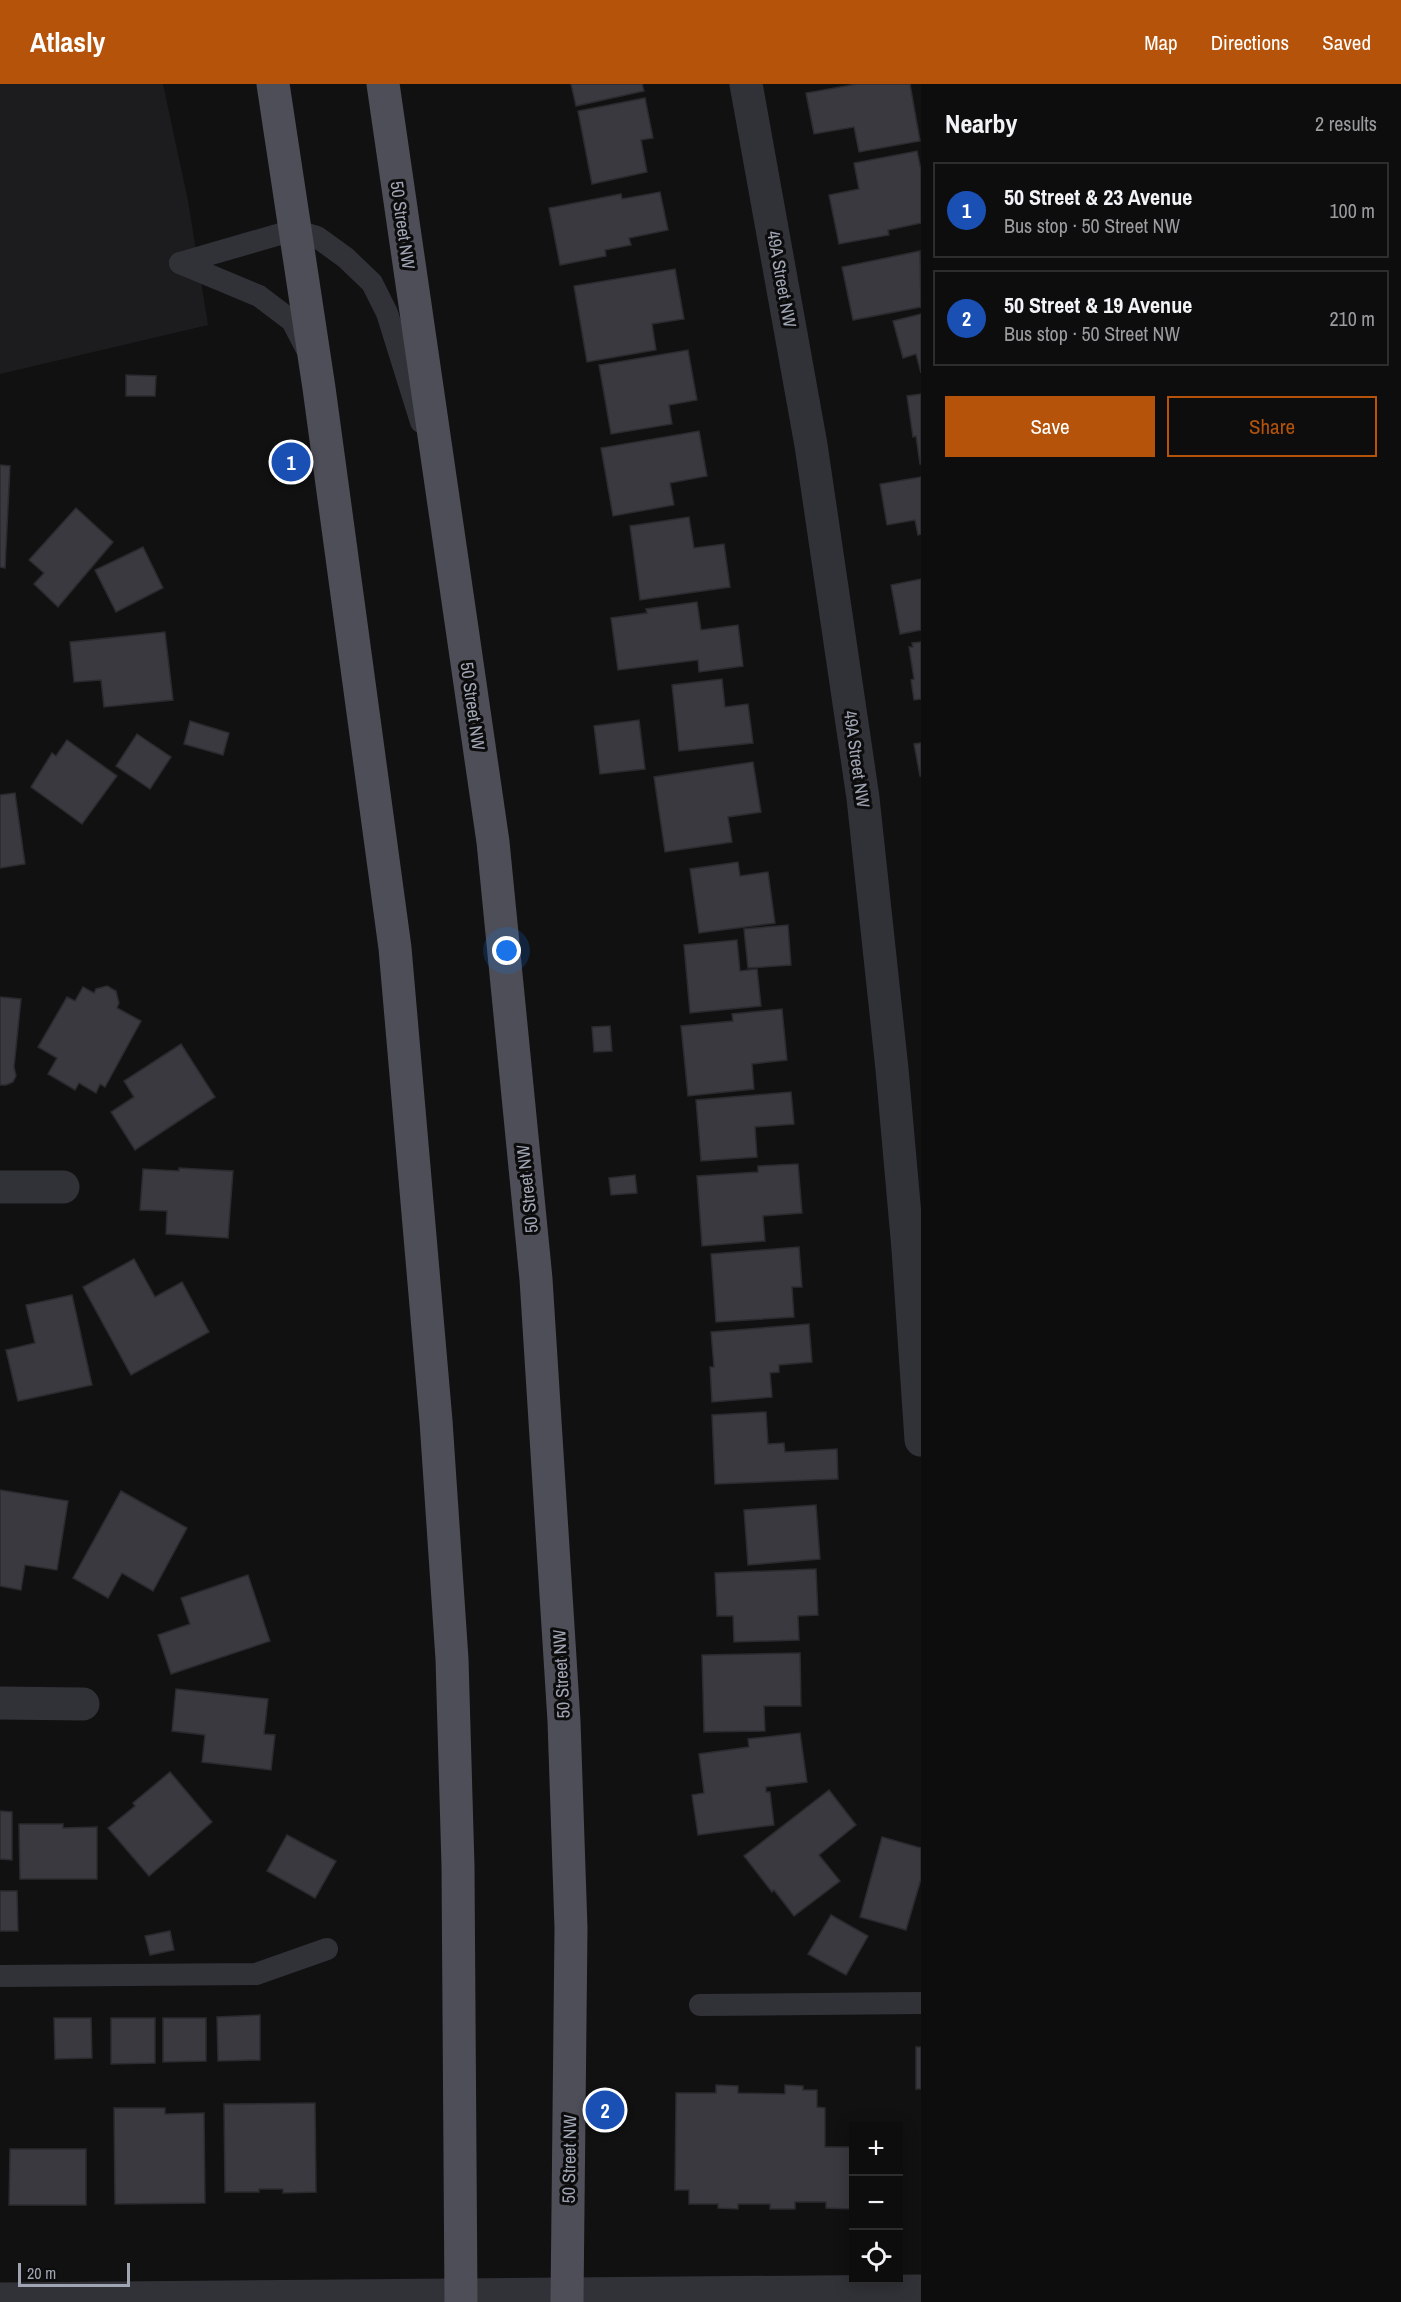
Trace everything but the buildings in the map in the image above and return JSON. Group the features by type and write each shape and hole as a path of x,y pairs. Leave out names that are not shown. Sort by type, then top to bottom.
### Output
{"main road":[{"path":"273,84 396,948 436,1421 452,1659 457,1843 461,2299"},
{"name":"50 Street NW","path":"383,84 493,842 537,1279 564,1720 571,1928 568,2298"}],"street":[{"name":"49A Street NW","path":"746,84 811,445 863,798 892,1069 908,1249 921,1440"},
{"path":"0,1187 63,1187"},
{"path":"0,1703 83,1704"},
{"path":"0,2299 461,2299 921,2291"}],"lane":[{"path":"315,367 292,321 259,296 180,263 294,230 317,237 346,258 372,283 387,313 440,480"},
{"path":"0,1976 256,1974 327,1949"},
{"path":"700,2005 921,2002"}],"shaded area":[{"path":"0,84 163,84 188,201 208,325 0,374"}],"place":[{"name":"50 Street & 23 Avenue","path":"291,462"},
{"name":"50 Street & 19 Avenue","path":"605,2110"}]}
